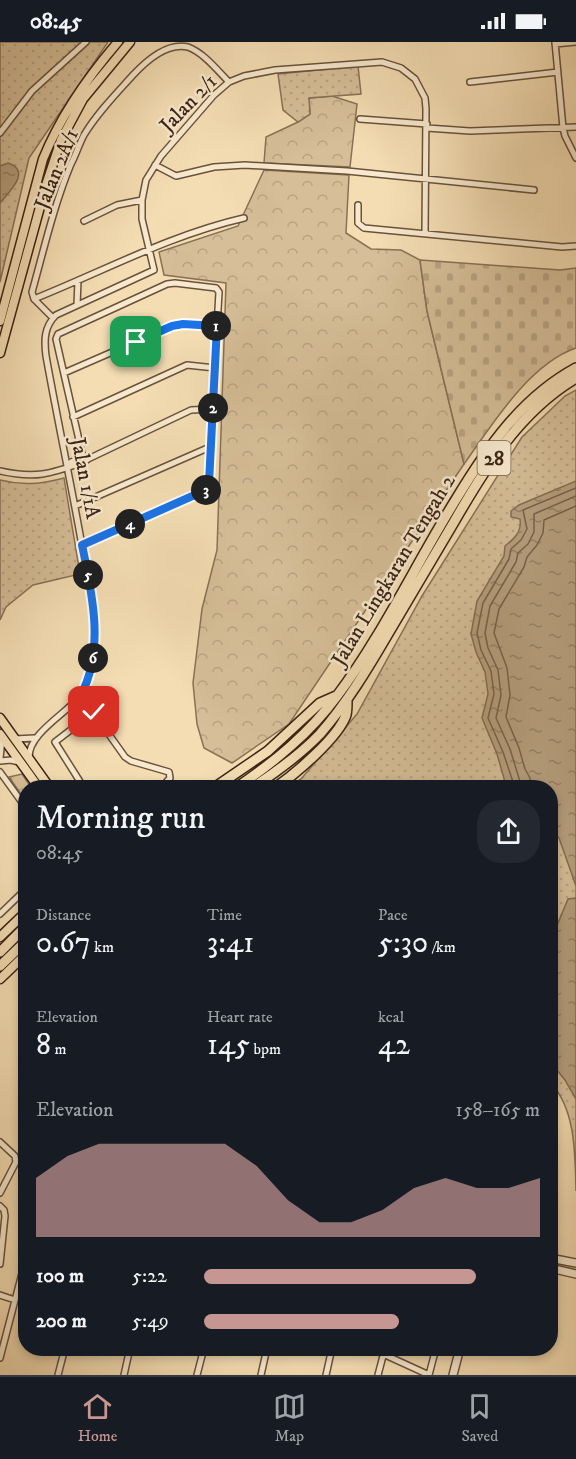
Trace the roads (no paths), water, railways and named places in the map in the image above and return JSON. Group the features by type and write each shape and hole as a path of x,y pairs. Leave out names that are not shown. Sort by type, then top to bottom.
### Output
{"highway":[{"name":"Jalan Lingkaran Tengah 2","path":"261,780 284,759 337,696 450,509 509,421 531,399 561,376 576,368"},
{"name":"Jalan Lingkaran Tengah 2","path":"249,780 319,735 361,679 471,493 495,457 518,427 540,406 576,378"},
{"path":"226,780 268,751 320,703 337,696"},
{"path":"284,780 321,748 339,727 346,715 348,698"},
{"path":"0,952 18,935"},
{"path":"0,966 18,949"}],"main road":[{"path":"0,321 43,159 52,137 79,91 118,42"},
{"path":"0,353 45,185 61,140 83,99 130,42"},
{"path":"0,718 15,739 35,780"},
{"path":"1,736 43,780"},
{"path":"0,937 18,920"},
{"path":"0,979 18,962"}],"street":[{"path":"0,133 32,92 86,42"},
{"path":"576,42 555,43 563,128 576,159"},
{"name":"Jalan 2A/1","path":"34,299 32,292 63,183 83,137 99,112 115,94 157,52 181,46 200,53 229,82"},
{"name":"Jalan 2/1","path":"77,305 148,274 155,268 142,219 142,200 146,180 161,156 214,95 229,82 244,76 275,70 371,62 392,64 415,79 425,98 427,126 425,233"},
{"path":"470,82 558,72"},
{"path":"360,119 470,131 576,128"},
{"path":"155,165 176,176 214,167 245,165 347,171 534,190"},
{"path":"84,221 117,205 142,200"},
{"path":"358,205 358,223 364,228 562,247 576,246"},
{"path":"78,281 77,305 53,318 34,299 149,248 225,222 244,218"},
{"path":"82,545 206,490 209,483 219,292 216,288 167,284 58,334 56,339 85,460"},
{"name":"Jalan 1/1A","path":"35,738 81,695 92,668 94,653 92,595 45,346 45,332 53,318"},
{"path":"64,373 172,326 183,324 217,326"},
{"path":"73,417 188,365 215,368"},
{"path":"0,471 37,476 68,467 71,462 85,460 191,410 213,409"},
{"path":"75,506 210,447"},
{"path":"81,695 125,757 131,761 168,770 171,774 168,780"},
{"path":"79,780 55,742 94,712"},
{"path":"1,736 0,760 25,759 35,738"},
{"path":"15,739 35,738"},
{"path":"0,772 18,797"},
{"path":"0,914 18,897"},
{"path":"0,1142 15,1156 16,1162 0,1193"},
{"path":"0,1264 2,1208"},
{"path":"558,1260 576,1263"},
{"path":"558,1270 576,1274"},
{"path":"0,1358 18,1289"},
{"path":"0,1295 15,1300"},
{"path":"58,1375 63,1356"},
{"path":"124,1375 128,1356"},
{"path":"197,1375 202,1356"},
{"path":"261,1375 265,1356"},
{"path":"326,1375 330,1356"},
{"path":"378,1375 383,1356 429,1375 434,1356"},
{"path":"453,1375 458,1356"}],"water":[{"path":"8,163 15,167 18,176 13,188 0,203 0,166"},
{"path":"576,481 576,886 558,837 558,780 504,780 497,754 482,718 488,694 485,672 471,634 477,601 504,556 505,546 519,531 520,519 511,517 511,511 519,505"},
{"path":"576,898 576,1099 558,1072 558,923 568,899"}]}
